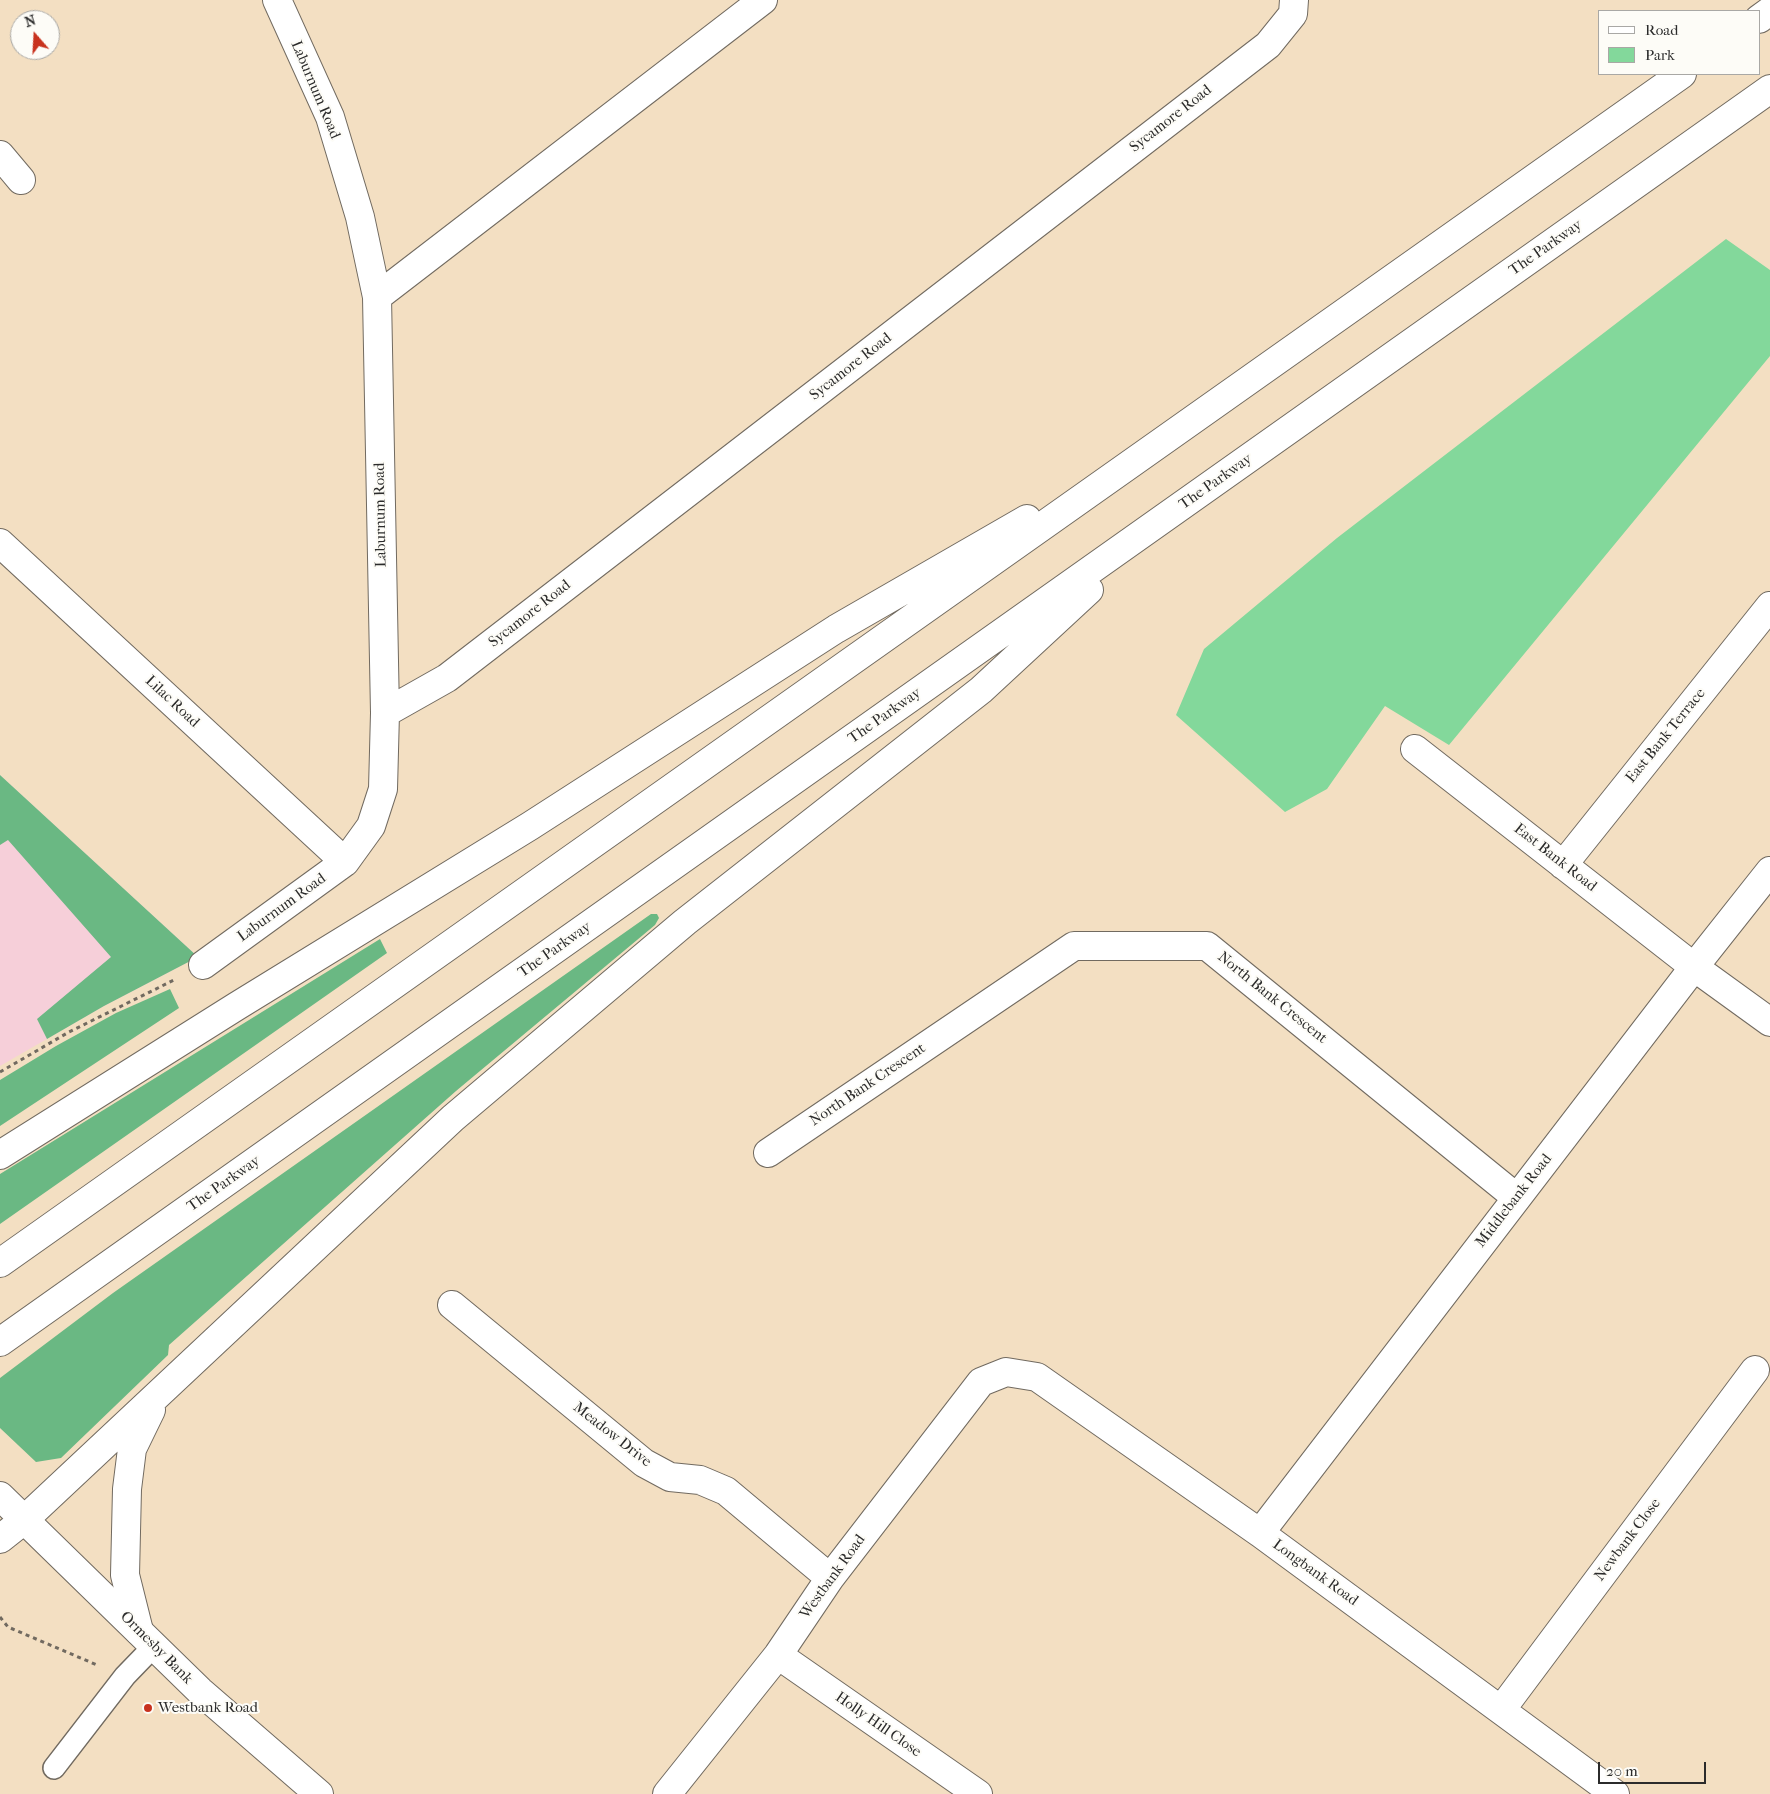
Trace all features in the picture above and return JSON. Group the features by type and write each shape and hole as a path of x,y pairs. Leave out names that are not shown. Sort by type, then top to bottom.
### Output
{"main road":[{"name":"Laburnum Road","path":"203,965 345,862 371,826 383,789 386,713 377,297 360,217 330,118 277,0"},
{"path":"377,297 763,0"},
{"name":"Sycamore Road","path":"386,713 447,678 1268,45 1293,14 1294,0"},
{"path":"0,1263 1681,75"},
{"name":"The Parkway","path":"0,1342 1770,89"},
{"path":"0,155 21,180"},
{"path":"0,1155 229,1011 530,826 836,629 1179,431"},
{"path":"0,1539 24,1520 157,1397 453,1118 685,922 981,690 1169,516"},
{"name":"Lilac Road","path":"0,542 345,862"},
{"name":"East Bank Terrace","path":"1563,865 1770,606"},
{"name":"East Bank Road","path":"1415,749 1694,967 1770,1022"},
{"name":"Middlebank Road","path":"1260,1533 1694,967 1770,871"},
{"name":"North Bank Crescent","path":"768,1153 1074,946 1207,946 1517,1198"},
{"name":"Meadow Drive","path":"452,1304 644,1462 670,1477 700,1480 726,1491 830,1578"},
{"name":"Newbank Close","path":"1500,1710 1754,1370"},
{"name":"Longbank Road","path":"1006,1372 1037,1377 1260,1533 1615,1794"},
{"name":"Westbank Road","path":"667,1794 778,1655 830,1578 981,1382 1006,1372"},
{"path":"147,1639 125,1575 127,1489 132,1449 157,1397"},
{"name":"Ormesby Bank","path":"0,1496 200,1691 319,1794"},
{"name":"Holly Hill Close","path":"778,1655 978,1794"}],"lane":[{"path":"54,1768 125,1676 147,1639"}],"path":[{"path":"0,1072 69,1032 203,965"}],"shaded area":[{"path":"0,775 198,957 104,1006 0,1066"}],"green space":[{"path":"1726,239 1770,270 1770,356 1449,745 1385,706 1327,789 1285,812 1176,715 1204,649 1337,538"},
{"path":"0,775 198,957 104,1006 47,1039 37,1019 111,957 8,840 0,845"},
{"path":"651,914 657,914 659,918 655,925 456,1091 169,1345 168,1355 61,1458 36,1462 0,1428 0,1378 113,1293"},
{"path":"380,939 387,953 0,1224 0,1174"},
{"path":"170,989 179,1008 0,1126 0,1080 116,1013"}],"place":[{"name":"Westbank Road","path":"148,1708"}]}
